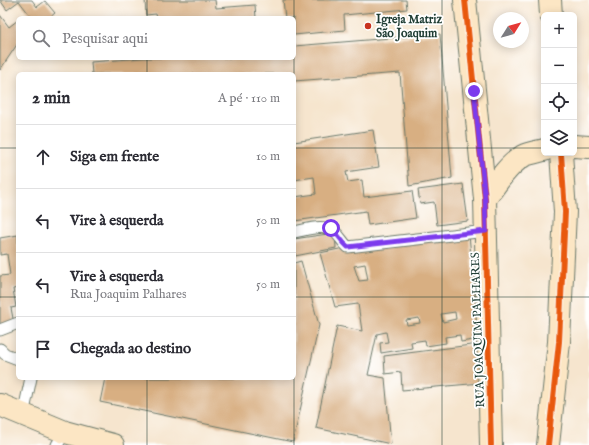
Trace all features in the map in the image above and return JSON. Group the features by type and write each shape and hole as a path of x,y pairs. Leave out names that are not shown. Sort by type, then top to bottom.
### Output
{"street":[{"name":"RUA JOAQUIM PALHARES","path":"465,0 485,198 491,445"},
{"path":"550,0 551,12"},
{"path":"577,146 589,147"},
{"path":"485,198 512,164 524,156 541,151"},
{"path":"548,445 559,342 564,212 561,156"},
{"path":"0,405 23,415 61,438 113,445"}],"lane":[{"path":"296,232 324,227 331,228 348,247 486,231"},
{"path":"0,330 16,324"},
{"path":"0,349 5,354 16,358"},
{"path":"23,415 31,380"}],"building":[{"path":"0,0 32,0 37,7 45,1 55,13 51,16 30,16 19,1 7,10"},
{"path":"145,0 215,0 216,8 255,5 256,16 156,16 156,14 146,15"},
{"path":"283,0 406,0 407,9 344,15 345,30 296,35 296,16 285,16"},
{"path":"0,15 9,27 16,22 16,46 0,70"},
{"path":"440,34 452,178 409,186 400,73 296,81 296,72 92,72 91,62 117,60 296,60 296,46"},
{"path":"373,130 379,167 346,172 348,182 362,180 364,197 412,191 416,218 368,225 366,211 296,221 296,197 316,194 314,177 296,180 296,142"},
{"path":"463,184 468,221 437,225 434,202 420,204 418,190"},
{"path":"335,233 336,248 296,256 296,239"},
{"path":"16,235 16,288 13,289 16,307 11,308 14,324 0,326 0,276 10,275 7,254 0,255 0,238"},
{"path":"469,235 479,339 461,342 460,335 445,337 446,343 426,346 425,340 411,342 412,348 381,353 380,343 388,342 386,332 377,334 368,375 385,378 391,444 316,428 337,326 362,331 358,304 335,307 320,253 349,247","holes":["365,264 368,280 359,281 354,266","455,312 456,319 443,322 441,314","419,318 420,323 407,325 406,320"]},
{"path":"301,261 319,325 293,442 100,402 105,380 296,380 296,262"},
{"path":"479,344 481,383 402,390 401,372 385,374 384,356"}],"cycle path":[{"path":"465,0 485,199 491,445"},
{"path":"548,445 559,342 565,212 561,156"}],"place":[{"name":"Igreja Matriz São Joaquim","path":"368,26"}],"route":[{"path":"331,228 348,247 458,233 486,231 485,198 474,91"}]}
